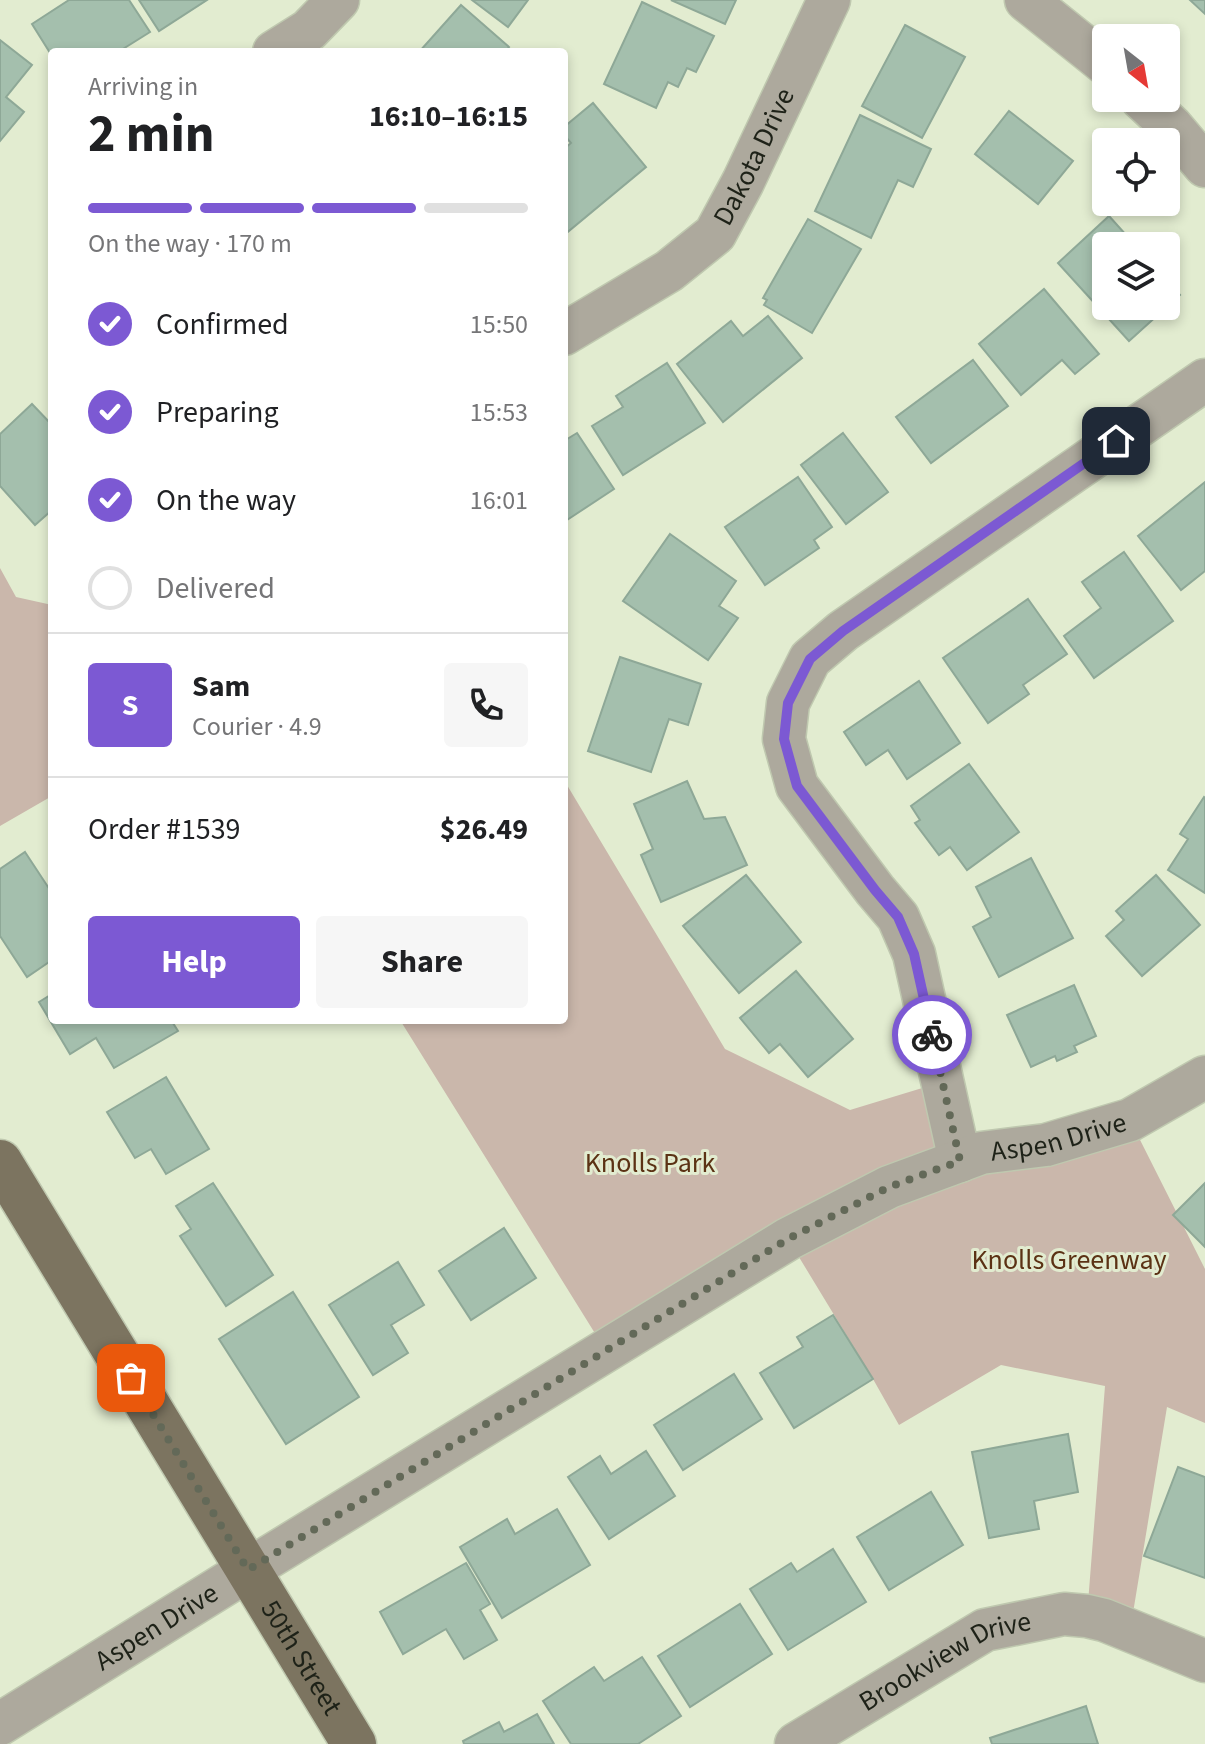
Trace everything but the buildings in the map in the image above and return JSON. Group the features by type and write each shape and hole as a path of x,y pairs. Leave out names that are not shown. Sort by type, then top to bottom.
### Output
{"main road":[{"name":"50th Street","path":"0,1162 354,1744"}],"street":[{"path":"280,48 309,30 338,0"},
{"name":"Dakota Drive","path":"568,332 669,271 715,234 829,0"},
{"path":"1026,0 1092,53"},
{"path":"1156,112 1205,166"},
{"path":"960,1161 914,954 898,917 797,786 784,739 788,703 810,659 832,640 1205,380"},
{"name":"Aspen Drive","path":"0,1724 788,1239 889,1187 981,1153 1046,1145 1130,1120 1205,1077"},
{"name":"Brookview Drive","path":"796,1744 985,1630 1064,1614 1087,1616 1205,1661"}],"green space":[{"path":"0,568 16,597 48,604 48,798 0,826"},
{"path":"568,787 725,1049 850,1110 942,1082 960,1161 1130,1120 1205,1269 1205,1423 1167,1407 1130,1631 1087,1616 1105,1386 1001,1365 899,1425 788,1239 606,1351 402,1024 568,1024"}],"way so far":[{"path":"131,1378 248,1570 788,1239 889,1187 960,1161 932,1035"}],"route":[{"path":"932,1035 914,954 898,917 797,786 784,739 788,703 810,659 843,631 1116,441"}],"park label":[{"name":"Knolls Park","path":"650,1163"},
{"name":"Knolls Greenway","path":"1069,1260"}]}
